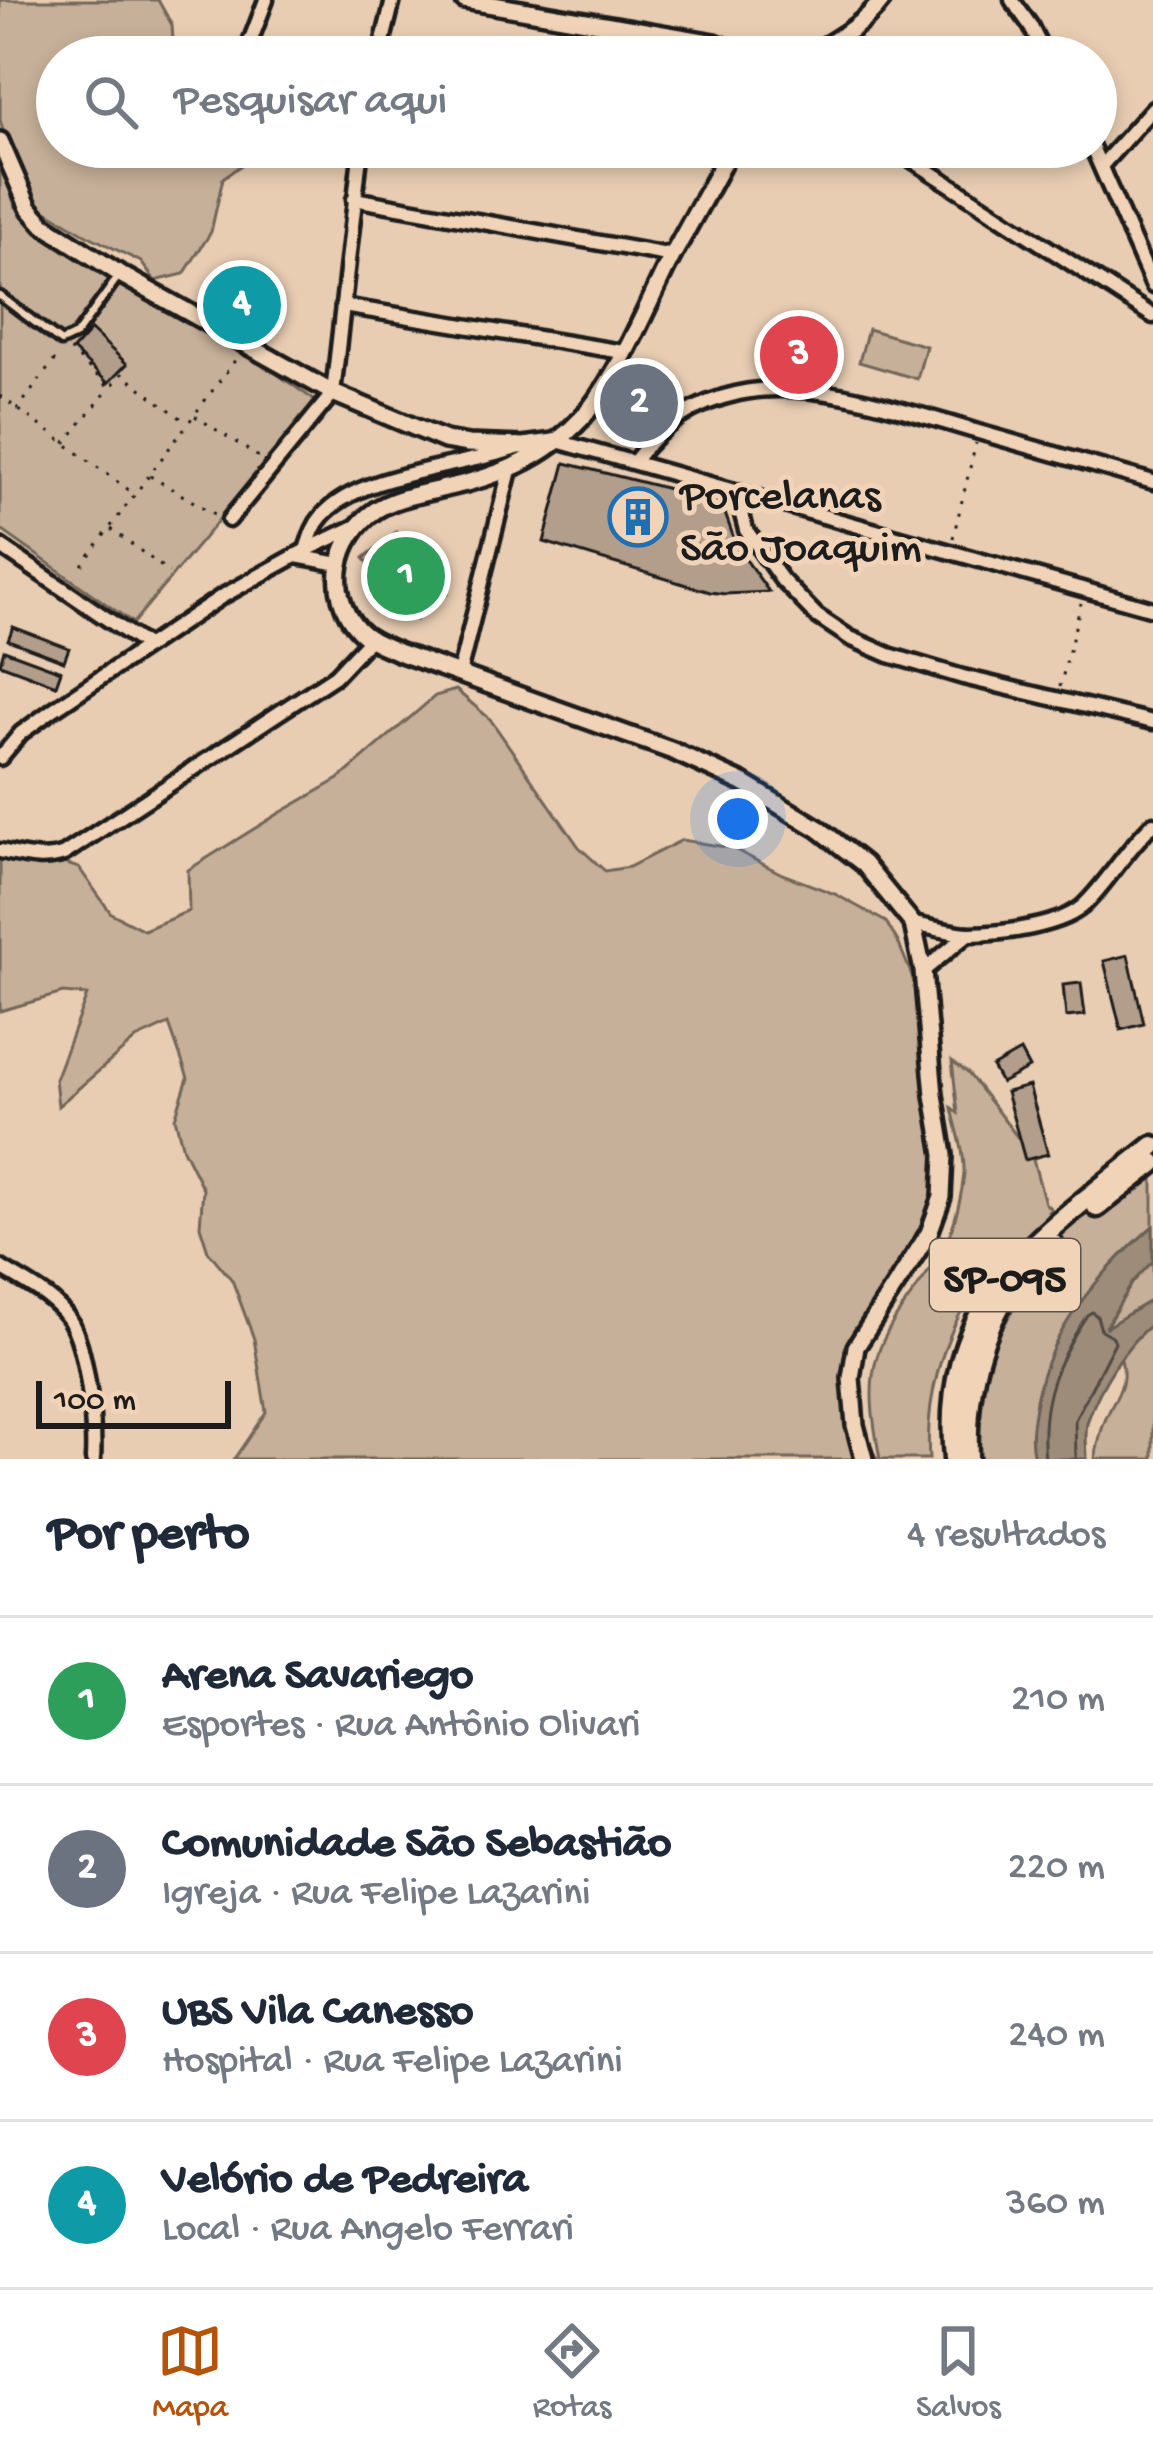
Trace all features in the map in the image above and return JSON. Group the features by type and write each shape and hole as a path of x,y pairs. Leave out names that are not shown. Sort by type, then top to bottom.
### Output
{"main road":[{"name":"SP-095","path":"954,1459 952,1403 959,1365 994,1288 1024,1251 1153,1146"},
{"name":"SP-095","path":"968,1459 974,1371 989,1325 1012,1285 1036,1256 1153,1163"}],"street":[{"path":"252,36 266,0"},
{"path":"384,36 393,0"},
{"path":"464,0 674,36"},
{"path":"842,36 882,0"},
{"path":"1012,0 1036,36"},
{"path":"1117,148 1153,108"},
{"path":"0,141 29,208 72,245 333,393 445,440 523,446 557,441 1153,609"},
{"path":"223,518 333,393 358,168"},
{"path":"0,758 20,733 221,597 357,526 378,509 510,470 557,441 596,399 720,168"},
{"path":"924,168 1153,316"},
{"path":"1103,168 1153,286"},
{"path":"354,199 673,256"},
{"path":"343,306 623,352"},
{"path":"634,462 653,436 677,418 742,392 785,388 904,411 1153,482"},
{"path":"301,553 324,513 350,496 416,472 523,446"},
{"path":"459,674 510,470"},
{"path":"736,492 746,530 768,562 817,616 850,638 889,655 1153,722"},
{"path":"357,526 339,564 338,585 345,609 370,639 673,751 743,783 819,829 864,864 914,923 944,1155 942,1197 929,1233 856,1347 851,1378 864,1459"},
{"path":"0,546 147,646"},
{"path":"301,553 339,564"},
{"path":"0,851 39,859 64,854 334,676 370,639"},
{"path":"914,923 968,934 1066,918 1084,906 1153,824"},
{"path":"923,971 968,934"},
{"path":"0,1267 53,1301 77,1336 93,1418 93,1459"}],"lane":[{"path":"0,296 61,342 76,335 121,274"}],"path":[{"path":"82,565 248,343"},
{"path":"17,410 67,346 110,388"},
{"path":"64,444 122,374 188,423"},
{"path":"0,396 135,494"},
{"path":"194,415 262,459"},
{"path":"949,552 978,432"},
{"path":"149,475 223,518"},
{"path":"110,528 169,572"},
{"path":"1057,699 1084,590"}],"shaded area":[{"path":"0,0 158,0 173,36 36,36 36,168 237,168 223,178 211,232 184,274 155,281 141,262 43,209 11,162 0,120"},
{"path":"0,159 15,206 82,259 317,402 133,623 0,529"},
{"path":"868,329 926,346 917,379 859,362"},
{"path":"396,532 447,594 416,620 364,558"},
{"path":"456,690 490,719 579,847 605,871 629,867 682,840 732,848 886,922 898,942 918,990 941,1153 936,1219 866,1338 855,1398 877,1459 234,1459 266,1412 254,1339 232,1280 208,1251 200,1226 203,1189 183,1149 175,1118 188,1078 169,1024 136,1039 58,1106 55,1079 87,995 63,993 0,1011 0,855 29,852 79,868 111,913 144,930 189,911 188,870 339,779 435,696"},
{"path":"952,1061 968,1073 1032,1156 1045,1203 1051,1209 1048,1212 1059,1230 1153,1153 1153,1459 1095,1459 1123,1381 1116,1344 1034,1459 976,1459 982,1373 1030,1259 1012,1244 976,1288 945,1348 933,1392 929,1459 880,1459 872,1395 877,1357 890,1327 945,1245 962,1191 964,1165 952,1108 958,1113"}],"water":[{"path":"1153,1226 1153,1261 1133,1282 1105,1328 1153,1299 1153,1323 1123,1354 1099,1394 1087,1424 1087,1459 1034,1459 1032,1431 1040,1385 1061,1333 1093,1287"}],"building":[{"path":"235,286 238,295 263,301 265,316 250,323 223,312 216,293"},
{"path":"91,330 127,364 108,383 73,350"},
{"path":"779,335 822,339 819,376 776,372"},
{"path":"638,376 665,399 640,429 613,406"},
{"name":"Porcelanas São Joaquim","path":"565,463 721,502 737,547 769,592 710,592 544,542"},
{"path":"13,627 69,648 64,661 8,640"},
{"path":"4,650 61,671 56,685 0,664"},
{"path":"1128,955 1144,1024 1121,1030 1104,961"},
{"path":"1081,983 1085,1015 1066,1017 1063,985"},
{"path":"1020,1051 1029,1068 1001,1083 992,1067"},
{"path":"1029,1086 1048,1154 1025,1160 1006,1092"}],"place":[{"name":"Velório de Pedreira","path":"242,305"},
{"name":"UBS Vila Canesso","path":"799,355"},
{"name":"Comunidade São Sebastião","path":"639,403"},
{"name":"Porcelanas São Joaquim","path":"638,517"},
{"name":"Arena Savariego","path":"406,576"}]}
